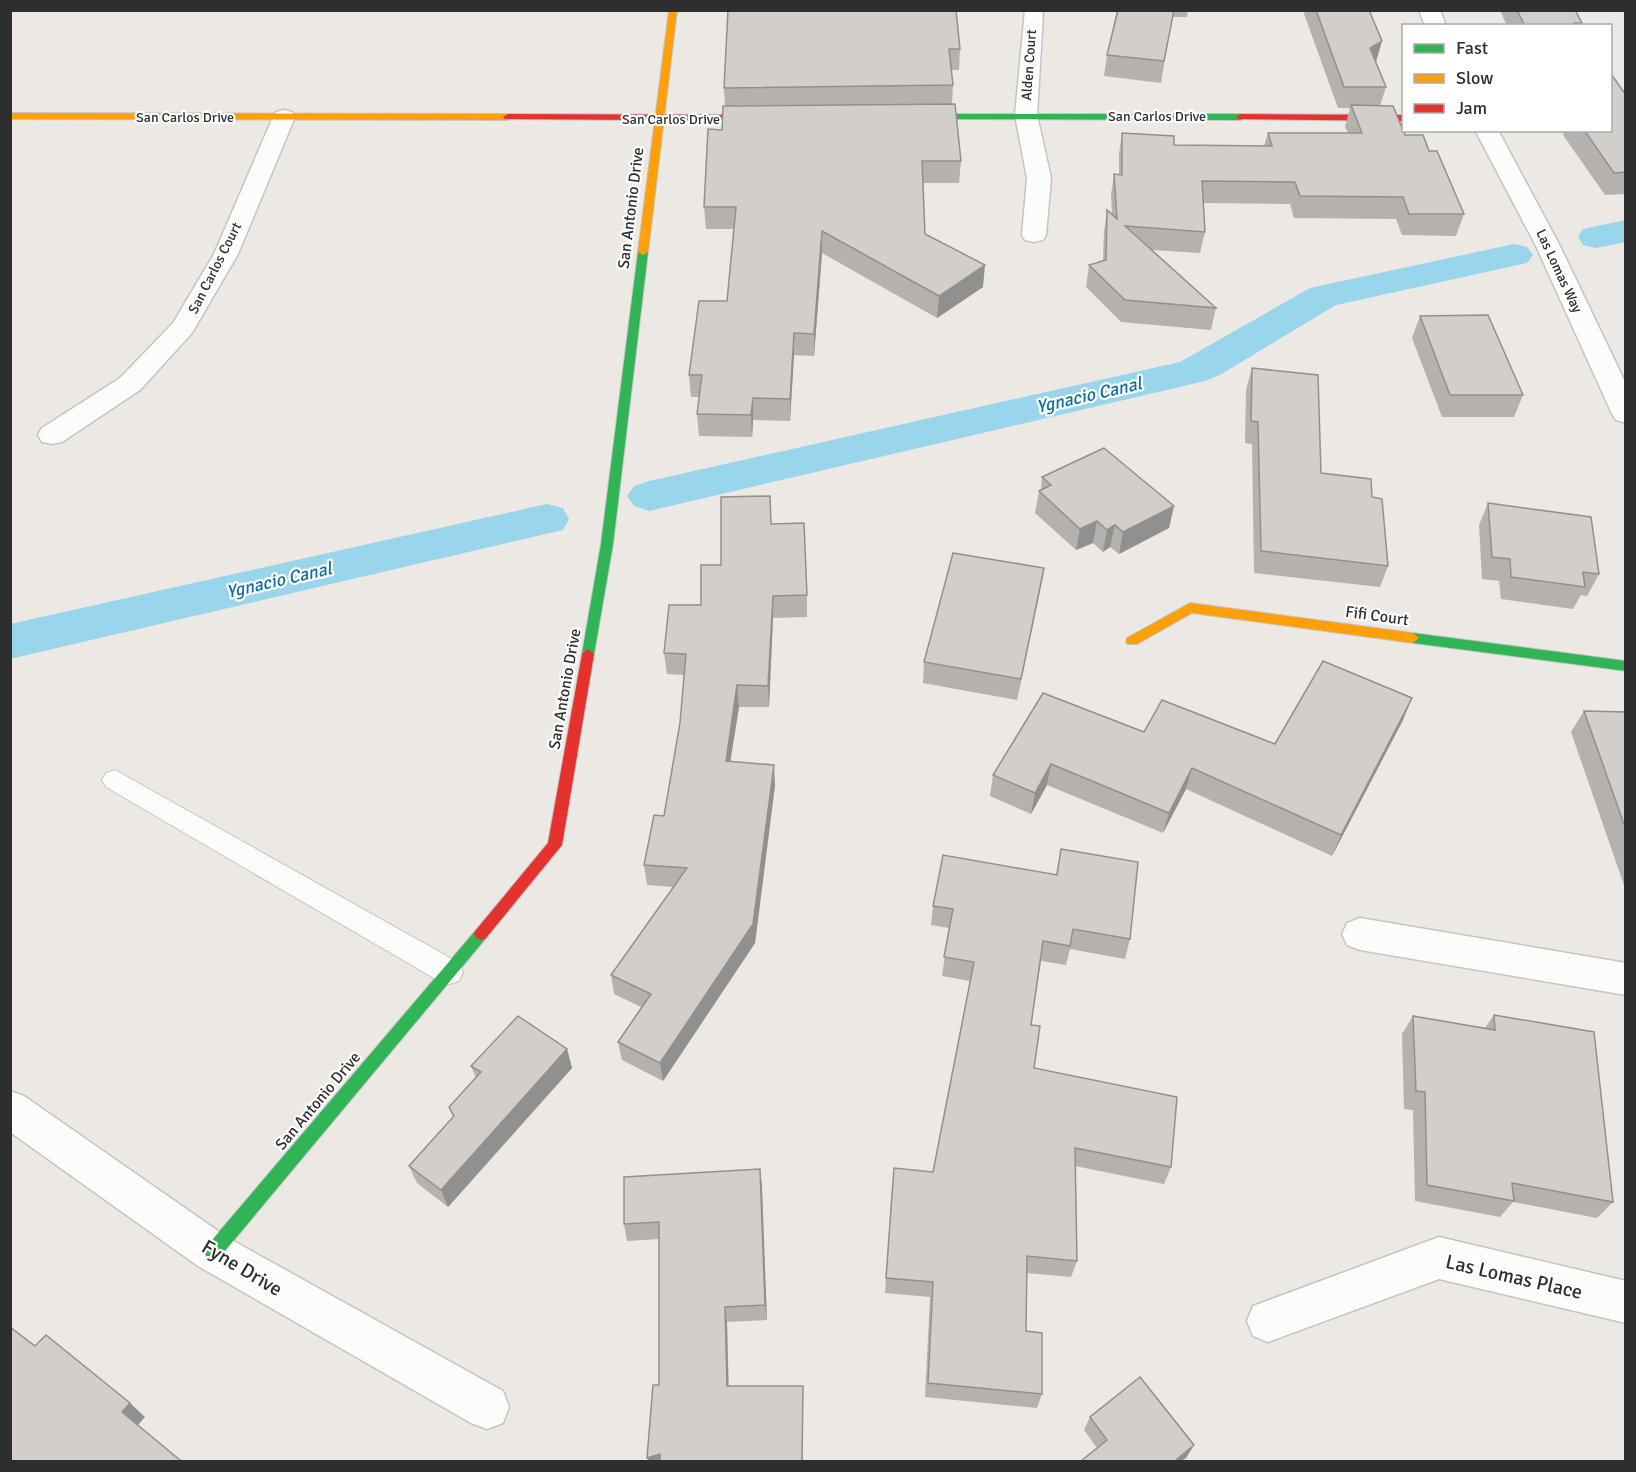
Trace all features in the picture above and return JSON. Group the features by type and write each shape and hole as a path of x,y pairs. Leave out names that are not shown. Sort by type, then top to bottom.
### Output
{"street":[{"name":"San Antonio Drive","path":"213,1252 555,845 607,544 673,10"},
{"path":"1429,10 1435,24"},
{"name":"Alden Court","path":"1033,14 1026,115 1039,178 1034,235"},
{"name":"San Carlos Drive","path":"903,117 1026,115 1402,118"},
{"name":"San Carlos Drive","path":"10,116 787,118"},
{"name":"San Carlos Court","path":"52,435 130,384 183,327 226,254 284,117"},
{"name":"Las Lomas Way","path":"1487,132 1548,246 1622,400"},
{"name":"Fifi Court","path":"1132,641 1190,608 1626,666"},
{"path":"1360,934 1626,979"},
{"name":"Fyne Drive","path":"10,1109 213,1252 487,1407"},
{"name":"Las Lomas Place","path":"1268,1321 1439,1258 1626,1302"}],"lane":[{"path":"115,780 449,972"}],"building":[{"path":"728,10 956,10 960,49 949,49 953,85 724,88"},
{"path":"1118,10 1174,10 1164,61 1107,55"},
{"path":"1316,10 1369,10 1382,41 1370,48 1386,87 1344,87"},
{"path":"1517,10 1575,10 1582,23 1574,24 1524,24"},
{"path":"1612,75 1626,95 1626,172 1614,173 1585,132 1612,132"},
{"path":"955,104 961,161 922,161 925,234 985,265 939,296 822,231 814,334 794,333 790,399 753,398 751,415 697,414 702,375 689,375 699,301 727,301 736,207 704,207 708,129 722,130 723,106"},
{"path":"1351,105 1393,106 1402,132 1405,135 1423,135 1429,151 1437,151 1464,214 1409,214 1403,197 1300,196 1295,182 1202,181 1205,232 1125,226 1216,308 1125,300 1089,265 1106,260 1107,210 1117,219 1114,174 1122,175 1122,133 1174,136 1174,145 1272,146 1268,133 1362,133"},
{"path":"1488,315 1523,395 1450,395 1420,316"},
{"path":"1252,368 1318,375 1321,473 1371,479 1372,497 1382,499 1388,566 1261,551 1258,422 1251,421"},
{"path":"1104,448 1174,506 1123,532 1115,525 1107,530 1097,521 1080,529 1039,491 1051,485 1042,477"},
{"path":"770,496 771,524 804,523 807,595 773,596 768,686 737,685 726,761 774,765 753,924 660,1063 618,1042 651,994 611,975 687,868 644,865 654,815 664,816 680,723 686,654 664,653 669,605 701,605 701,565 721,565 721,497"},
{"path":"1488,503 1591,517 1599,574 1583,572 1585,587 1511,577 1510,559 1492,557"},
{"path":"953,553 1044,568 1021,679 924,662"},
{"path":"1323,661 1412,698 1341,835 1192,768 1169,813 1051,764 1035,793 993,775 1043,693 1144,732 1162,700 1275,744"},
{"path":"1584,711 1626,712 1626,830"},
{"path":"1061,849 1138,862 1130,939 1073,929 1070,946 1043,941 1031,1025 1040,1026 1034,1068 1177,1097 1171,1167 1075,1148 1077,1261 1027,1256 1026,1331 1042,1333 1042,1394 928,1383 933,1282 886,1278 894,1168 933,1172 974,962 944,957 953,909 933,906 943,855 1057,875"},
{"path":"1494,1015 1594,1032 1613,1202 1512,1183 1514,1201 1427,1185 1425,1092 1416,1091 1413,1016 1495,1030"},
{"path":"518,1016 567,1049 441,1190 409,1166 454,1116 449,1107 481,1072 471,1066"},
{"path":"760,1169 765,1305 725,1307 727,1386 803,1386 802,1461 660,1461 660,1454 647,1458 653,1385 659,1385 659,1222 624,1224 624,1177"},
{"path":"10,1327 35,1346 46,1335 130,1403 122,1412 181,1461 10,1461"},
{"path":"1140,1377 1194,1445 1177,1459 1179,1461 1081,1461 1107,1440 1090,1417"}],"waterway":[{"name":"Ygnacio Canal","path":"1596,237 1626,231"},
{"name":"Ygnacio Canal","path":"649,496 1191,372 1206,366 1324,296 1514,255"},
{"name":"Ygnacio Canal","path":"10,642 547,519"}],"traffic: fast":[{"path":"912,117 1241,117"},
{"path":"588,654 607,544 643,252"},
{"path":"1413,638 1626,666"},
{"path":"213,1252 481,934"}],"traffic: slow":[{"path":"643,252 673,10"},
{"path":"10,116 508,117"},
{"path":"1132,641 1190,608 1413,638"}],"traffic: jam":[{"path":"508,117 768,118"},
{"path":"1241,117 1402,118"},
{"path":"481,934 555,845 588,654"}]}
